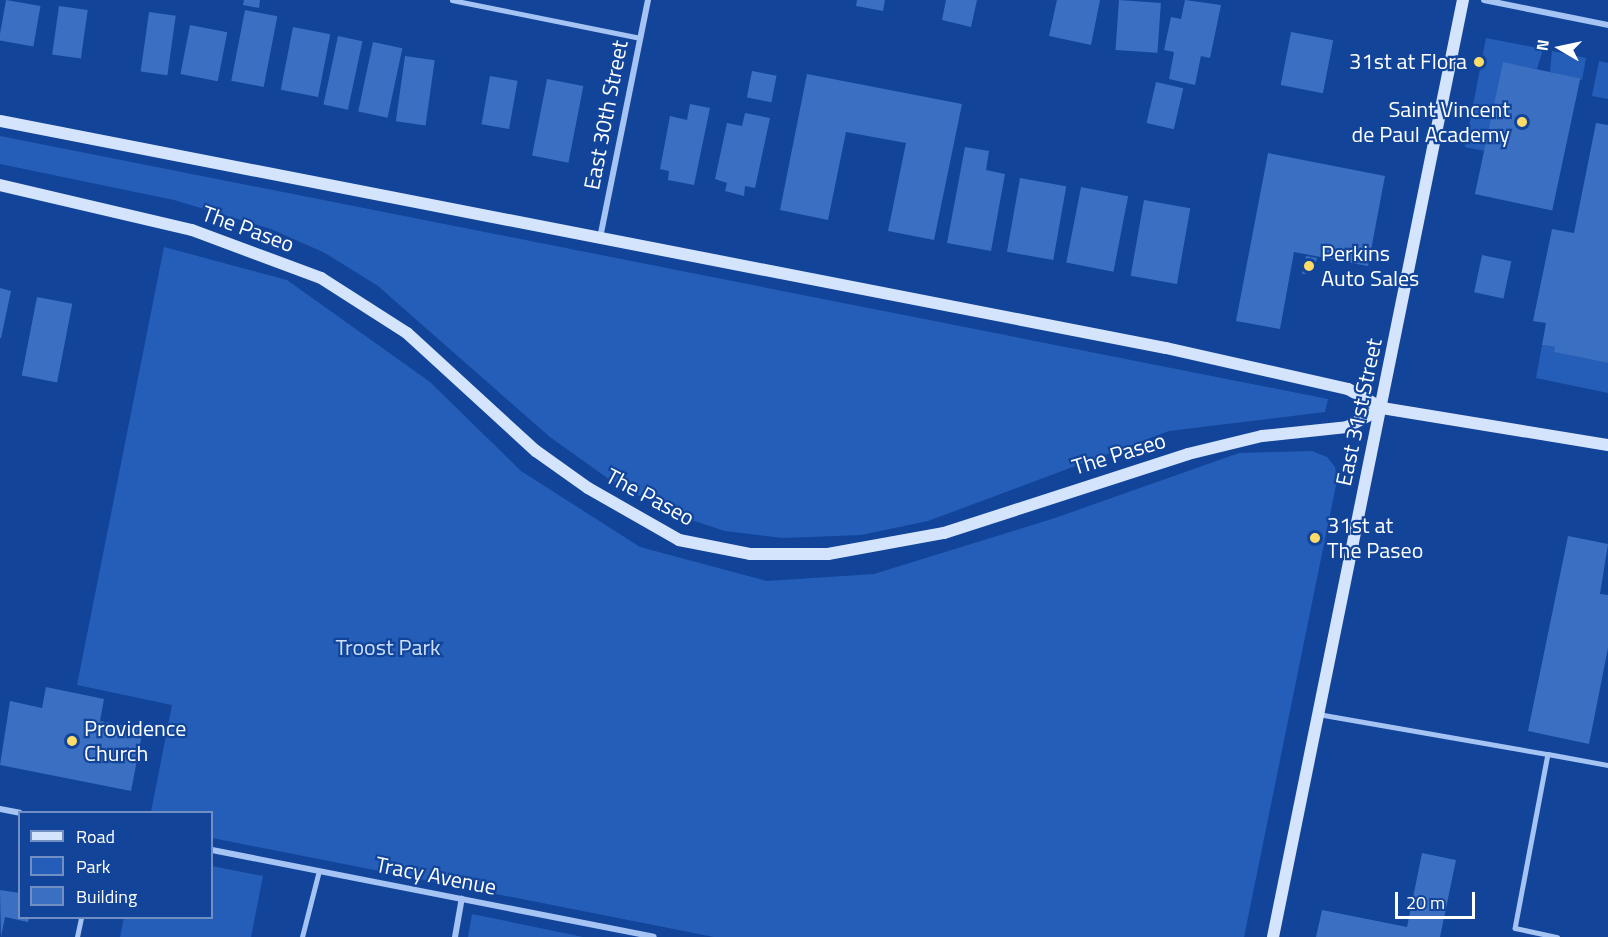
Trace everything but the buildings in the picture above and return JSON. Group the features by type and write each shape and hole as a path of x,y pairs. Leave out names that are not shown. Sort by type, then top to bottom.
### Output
{"main road":[{"name":"East 31st Street","path":"1273,937 1463,0"},
{"path":"0,121 1166,348 1348,389 1382,408 1608,445"},
{"name":"The Paseo","path":"0,185 192,230 321,278 406,333 536,451 588,488 679,540 750,554 828,554 945,533 1188,454 1262,436 1347,427 1382,408"}],"street":[{"name":"East 30th Street","path":"600,238 648,0"},
{"path":"1484,0 1608,24"},
{"path":"0,809 18,813"},
{"name":"Tracy Avenue","path":"213,850 654,937"},
{"path":"455,937 462,899"}],"lane":[{"path":"453,0 640,38"},
{"path":"1318,714 1608,765"},
{"path":"1548,754 1515,928 1557,937"},
{"path":"302,937 319,871"},
{"path":"77,937 81,919"}],"green space":[{"path":"1486,38 1543,49 1537,69 1503,63 1485,151 1465,147"},
{"path":"1552,51 1586,58 1582,80 1550,72"},
{"path":"1599,61 1608,63 1608,99 1592,96"},
{"path":"0,136 1328,399 1325,412 1169,431 928,521 861,535 783,538 725,531 673,514 610,480 550,437 378,286 325,253 271,229 174,200 0,164"},
{"name":"Troost Park","path":"164,247 287,280 430,382 521,471 640,547 767,581 874,574 1055,518 1239,453 1312,451 1327,457 1335,467 1337,480 1244,937 714,937 213,838 213,811 151,811 172,705 77,685"},
{"path":"1542,345 1555,347 1555,352 1608,363 1608,393 1536,378"},
{"path":"213,866 263,876 251,937 120,937 124,919 213,919"},
{"path":"472,914 583,937 468,937"}],"place":[{"name":"31st at Flora","path":"1479,62"},
{"name":"Saint Vincent de Paul Academy","path":"1522,122"},
{"name":"Perkins Auto Sales","path":"1309,266"},
{"name":"31st at The Paseo","path":"1315,538"},
{"name":"Providence Church","path":"72,741"}]}
